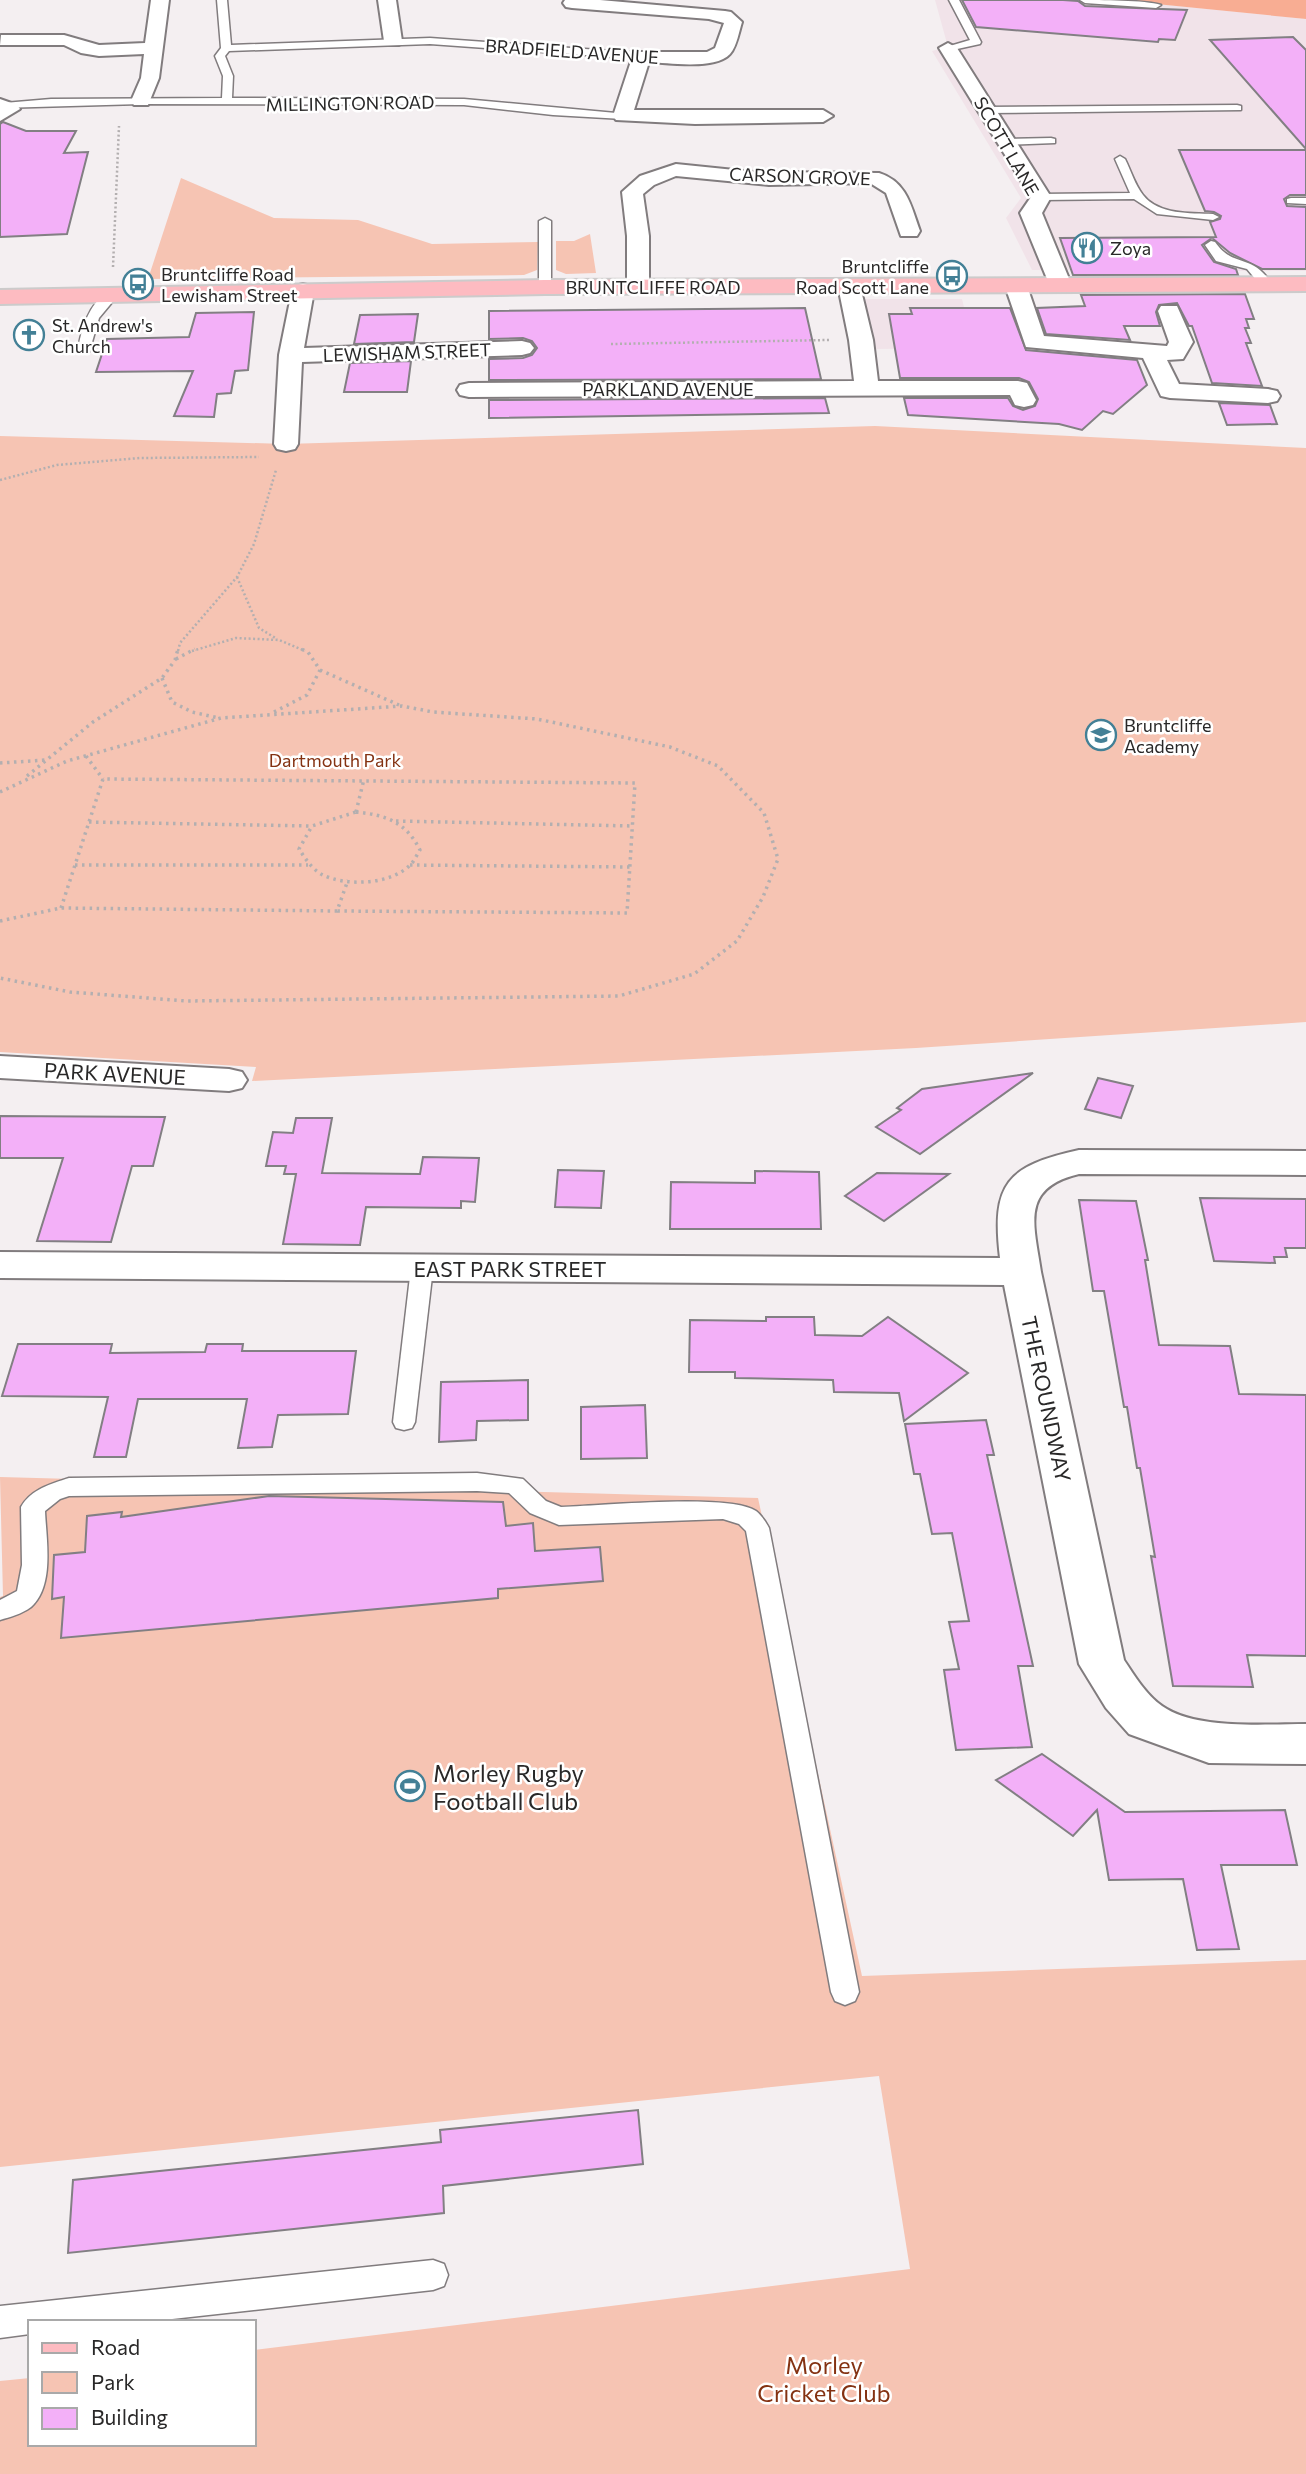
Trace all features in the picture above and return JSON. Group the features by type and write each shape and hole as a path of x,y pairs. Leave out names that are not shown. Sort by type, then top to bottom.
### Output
{"main road":[{"name":"BRUNTCLIFFE ROAD","path":"0,297 545,287 1306,284"}],"street":[{"path":"131,102 150,78 160,0"},
{"path":"387,0 393,41"},
{"name":"BRADFIELD AVENUE","path":"572,3 709,14 725,16 733,22 723,51 711,57 641,56"},
{"path":"1,40 64,40 71,41 79,48 97,51 155,48"},
{"name":"SCOTT LANE","path":"948,48 1041,197 1031,214 1062,286"},
{"path":"623,116 641,56"},
{"name":"MILLINGTON ROAD","path":"623,116 697,142"},
{"path":"638,287 638,236 632,192 646,179 671,171 697,142 823,116"},
{"name":"CARSON GROVE","path":"697,142 755,178 872,177 887,181 894,188 909,231"},
{"path":"849,285 861,340 867,388"},
{"path":"1016,286 1034,342 1175,354 1181,342 1170,311"},
{"name":"LEWISHAM STREET","path":"283,450 291,355 303,291"},
{"name":"LEWISHAM STREET","path":"291,355 522,348"},
{"path":"1152,353 1170,391 1268,396"},
{"name":"PARKLAND AVENUE","path":"469,390 1020,388"},
{"name":"PARK AVENUE","path":"0,1067 229,1080"},
{"name":"THE ROUNDWAY","path":"1306,1163 1079,1162 1055,1166 1034,1176 1021,1192 1014,1210 1021,1272 1102,1664 1122,1695 1146,1720 1209,1743 1306,1744"},
{"name":"EAST PARK STREET","path":"0,1265 1021,1272"}],"lane":[{"path":"222,0 226,48 220,56 228,76 227,103"},
{"path":"948,48 976,42 954,0"},
{"path":"1086,0 1156,5"},
{"name":"BRADFIELD AVENUE","path":"226,48 393,41 641,56"},
{"name":"MILLINGTON ROAD","path":"1,109 51,102 464,102 553,112 623,116"},
{"path":"987,110 1237,108"},
{"path":"1006,142 1051,141"},
{"path":"1120,159 1143,204 1180,216 1213,217"},
{"path":"1041,197 1137,196"},
{"path":"1291,201 1306,201"},
{"path":"545,221 545,287"},
{"path":"1212,245 1220,258 1250,264 1266,284"},
{"path":"85,349 91,318 100,303 113,294"},
{"path":"404,1422 422,1268"},
{"path":"0,1609 16,1605 29,1593 32,1580 33,1507 52,1492 69,1487 477,1482 515,1485 538,1507 559,1516 723,1510 747,1517 757,1528 845,1992"},
{"path":"0,2322 433,2275"}],"path":[{"path":"113,294 113,223 131,102"},
{"path":"611,344 861,340"},
{"path":"0,480 57,464 283,450 254,544 237,577 180,643 175,660 162,678 93,722 22,781"},
{"path":"0,978 70,992 186,1001 619,996 694,974 737,941 763,897 778,859 764,813 718,766 670,747 537,719 433,712 402,706 320,670 308,652 259,628 237,577"},
{"path":"175,660 201,646 236,638 279,640"},
{"path":"266,714 284,709 307,695 320,670"},
{"path":"162,678 172,702 192,712 222,718"},
{"path":"0,792 67,761 222,718 402,706"},
{"path":"86,756 103,779"},
{"path":"0,763 47,760"},
{"path":"0,921 61,908 627,913 635,783 103,779"},
{"path":"61,908 103,779"},
{"path":"356,812 364,779"},
{"path":"89,822 312,826 356,812 379,815 396,821 412,832 420,850 410,865"},
{"path":"396,821 633,826"},
{"path":"312,826 299,849 309,865 325,876 348,880 367,881 410,865 630,867"},
{"path":"75,865 309,865"},
{"path":"337,911 348,880"}],"shaded area":[{"path":"935,0 1118,0 1306,19 1306,271 1032,270 1006,218 1021,198 932,51 948,47"},
{"path":"1118,0 1306,0 1306,19 1136,2"},
{"path":"865,299 962,299 974,348 874,349"}],"green space":[{"path":"181,178 274,218 358,220 432,244 538,242 537,270 524,275 148,279"},
{"path":"590,234 596,273 566,274 556,270 556,241 574,241"},
{"name":"Dartmouth Park","path":"875,426 1306,448 1306,1022 916,1048 252,1081 256,1067 0,1052 0,436 286,444"},
{"name":"Morley Rugby Football Club","path":"0,1477 758,1498 862,1976 1306,1960 1306,2474 0,2474 0,2381 28,2378 28,2446 256,2446 256,2350 910,2269 879,2076 0,2167 0,1597 3,1596"}],"building":[{"path":"962,0 1063,0 1078,1 1085,6 1187,10 1175,40 1159,39 1158,42 976,27"},
{"path":"1293,37 1306,50 1306,149 1210,40"},
{"path":"3,122 26,131 76,131 64,153 88,152 67,234 0,237 0,124"},
{"path":"1179,150 1306,150 1306,195 1290,195 1284,199 1287,206 1306,207 1306,269 1262,269 1230,253 1212,238 1202,245 1214,262 1236,269 1238,275 1073,275 1060,238 1216,237 1210,222 1220,219 1221,216 1205,211"},
{"path":"1245,294 1254,319 1246,319 1249,328 1245,328 1251,343 1246,343 1262,386 1212,383 1192,326 1189,326 1177,303 1159,305 1156,312 1160,326 1124,326 1130,340 1046,334 1037,308 1085,306 1081,295"},
{"path":"805,308 821,379 489,380 489,359 523,358 532,355 537,348 532,341 523,338 489,339 489,311"},
{"path":"910,308 1010,308 1026,350 1137,360 1147,385 1113,414 1103,411 1082,430 1059,424 908,415 904,398 1008,398 1013,406 1023,410 1035,406 1038,399 1029,382 1019,378 900,378 889,314 912,314"},
{"path":"254,312 248,370 235,371 231,393 217,394 214,417 174,416 193,371 96,372 107,339 189,337 196,313"},
{"path":"418,314 414,342 354,344 360,315"},
{"path":"411,361 407,392 344,392 350,363"},
{"path":"825,398 829,413 489,418 489,400"},
{"path":"1219,403 1270,405 1277,424 1227,425"},
{"path":"1033,1073 920,1154 876,1127 901,1110 897,1108 922,1089"},
{"path":"1098,1078 1133,1086 1121,1118 1085,1109"},
{"path":"0,1116 165,1117 153,1166 132,1166 111,1242 37,1241 63,1158 0,1158"},
{"path":"296,1118 332,1118 322,1173 420,1174 423,1157 479,1158 475,1202 461,1201 461,1208 366,1207 360,1245 283,1244 296,1174 284,1174 286,1166 266,1166 273,1132 293,1133"},
{"path":"558,1170 604,1171 601,1208 555,1207"},
{"path":"755,1171 819,1172 821,1229 670,1229 671,1182 755,1183"},
{"path":"877,1173 949,1174 884,1221 845,1196"},
{"path":"1200,1198 1306,1199 1306,1248 1285,1248 1287,1257 1274,1257 1275,1263 1214,1261"},
{"path":"1079,1200 1136,1201 1148,1260 1145,1260 1159,1345 1230,1346 1239,1394 1306,1395 1306,1656 1247,1655 1253,1687 1173,1686 1151,1556 1155,1557 1140,1468 1137,1468 1127,1407 1124,1407 1104,1291 1093,1291"},
{"path":"766,1317 814,1317 815,1335 862,1336 888,1317 968,1373 904,1421 899,1393 834,1392 833,1380 735,1378 735,1372 689,1372 690,1320 766,1321"},
{"path":"18,1344 112,1344 110,1353 205,1352 207,1344 243,1344 242,1351 356,1351 348,1414 278,1415 272,1447 238,1448 247,1399 138,1399 126,1457 94,1457 108,1397 2,1396"},
{"path":"528,1380 528,1420 477,1421 476,1440 439,1442 441,1382"},
{"path":"645,1405 647,1458 581,1459 581,1407"},
{"path":"986,1420 994,1455 987,1455 1033,1666 1018,1666 1032,1747 956,1750 944,1670 959,1669 949,1622 969,1621 952,1533 932,1534 920,1474 914,1474 905,1424"},
{"path":"269,1496 503,1502 506,1526 533,1523 535,1551 600,1547 603,1581 498,1589 498,1598 61,1638 64,1597 52,1599 54,1555 85,1552 87,1516 122,1512 121,1517"},
{"path":"1042,1754 1125,1812 1285,1810 1297,1865 1221,1865 1239,1949 1197,1950 1183,1879 1109,1880 1097,1810 1073,1836 996,1780"},
{"path":"638,2110 643,2164 443,2186 444,2213 68,2253 73,2180 441,2142 440,2130"}],"place":[{"name":"Zoya","path":"1087,248"},
{"name":"Bruntcliffe Road Scott Lane","path":"952,276"},
{"name":"Bruntcliffe Road Lewisham Street","path":"138,284"},
{"name":"St. Andrew's Church","path":"29,335"},
{"name":"Bruntcliffe Academy","path":"1101,735"},
{"name":"Morley Rugby Football Club","path":"410,1786"}],"park label":[{"name":"Morley Cricket Club","path":"824,2378"}]}
